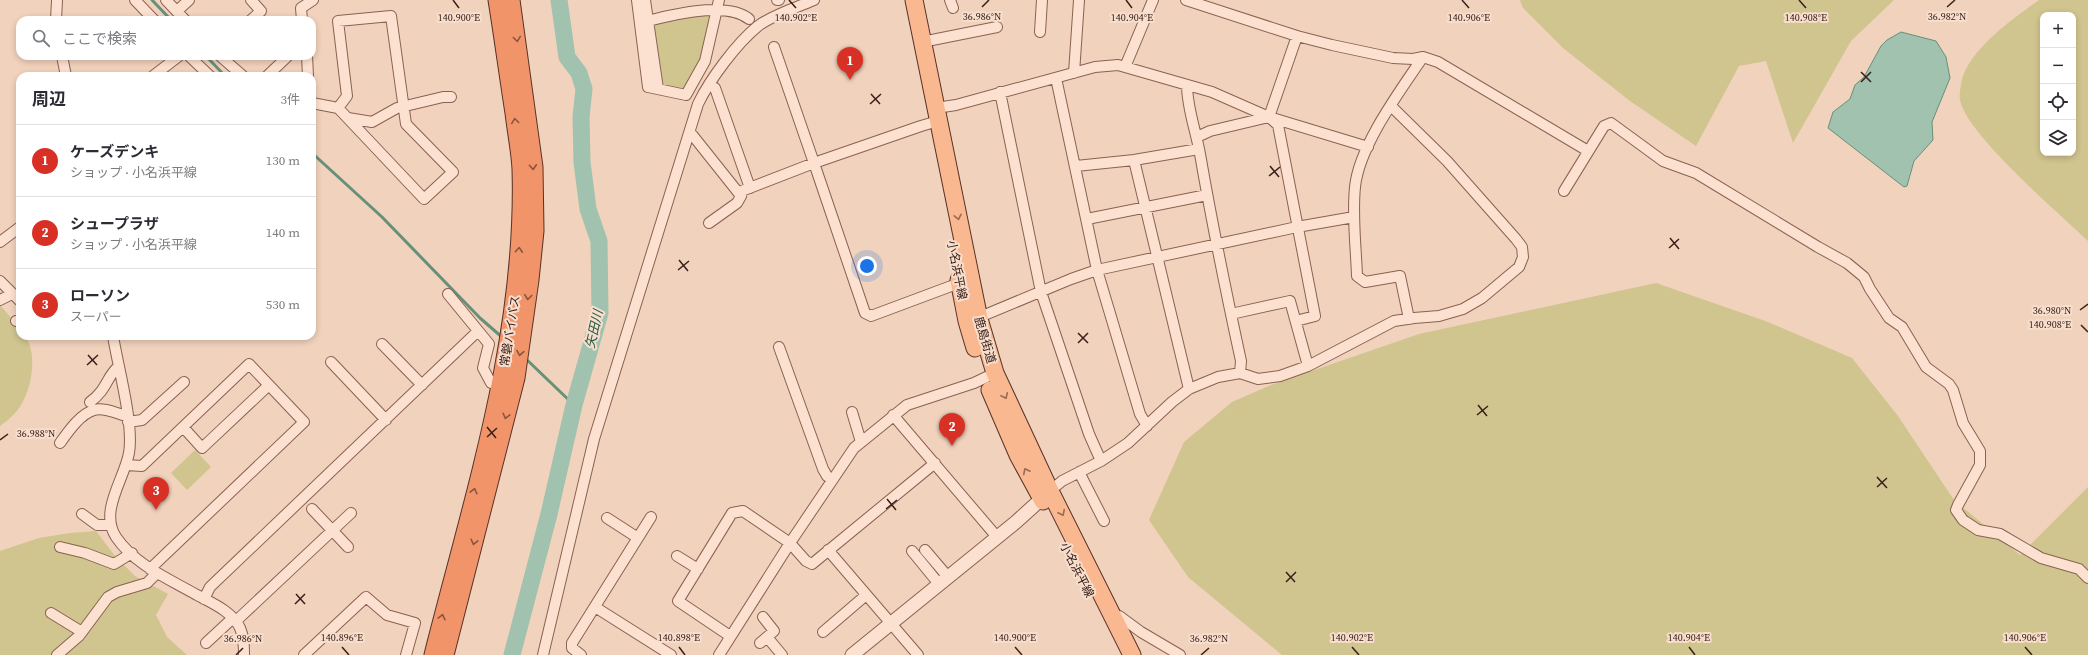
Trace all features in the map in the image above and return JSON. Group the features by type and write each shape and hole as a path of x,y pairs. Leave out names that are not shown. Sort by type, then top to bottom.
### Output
{"highway":[{"name":"常磐バイパス","path":"497,0 521,168 519,323"},
{"name":"常磐バイパス","path":"445,655 519,323 535,231 534,168 511,0"},
{"name":"常磐バイパス","path":"432,655 507,376"}],"main road":[{"name":"小名浜平線","path":"902,0 934,118 973,320 990,376 1018,455 1045,495 1120,655"},
{"path":"914,0 934,118"},
{"path":"1045,495 1132,655"}],"street":[{"path":"56,16 57,0"},
{"path":"135,0 150,16"},
{"path":"166,0 181,16"},
{"path":"177,11 189,0"},
{"path":"251,0 261,11 255,16"},
{"path":"302,16 301,8 314,0"},
{"path":"637,0 644,22"},
{"path":"645,0 644,22 648,86 686,95 705,61 718,5"},
{"path":"542,655 594,439 698,104 713,77 758,26 768,20 814,0"},
{"path":"1040,32 1042,0"},
{"path":"1074,73 1079,0"},
{"path":"1125,67 1153,0"},
{"path":"1186,0 1297,36 1393,58 1413,59 1423,57 1438,62 1588,151"},
{"path":"644,22 718,5"},
{"path":"718,5 723,10 749,19"},
{"path":"316,104 338,108 424,199 453,172 406,124 391,16 338,21 347,96 338,108"},
{"path":"922,42 997,27"},
{"path":"1269,117 1297,36"},
{"path":"774,47 865,313 871,316 954,285"},
{"path":"1409,318 1400,276 1366,282 1357,276 1354,217 1355,186 1368,147 1391,106 1423,57"},
{"path":"63,60 65,72"},
{"path":"159,72 174,60"},
{"path":"193,60 206,72"},
{"path":"225,60 238,72"},
{"path":"271,72 284,60"},
{"path":"307,60 308,72"},
{"path":"739,192 934,118 956,105 1095,67 1118,65 1212,92 1269,117 1368,147"},
{"path":"1056,78 1097,270 1140,414 1147,426"},
{"path":"1187,85 1187,97 1197,137 1215,244 1241,361 1240,373"},
{"path":"715,88 750,188"},
{"path":"1000,92 1041,292 1089,434 1101,461"},
{"path":"348,118 372,122 391,110 451,97"},
{"path":"852,655 997,537 1062,481 1101,461 1128,443 1172,402 1189,389 1218,376 1240,373 1258,379 1280,376 1308,366 1394,322 1409,318 1439,316 1463,310 1482,298 1519,267 1523,257 1522,247 1448,161 1391,106"},
{"path":"1197,137 1210,131 1269,117"},
{"path":"1269,117 1278,125 1297,227 1316,316 1296,320"},
{"path":"1564,191 1604,126 1611,123 1615,124 1663,161 1696,173 1855,269 1864,277 1870,290 1889,318 1902,327 1926,367 1949,384 1953,390 1963,423 1980,451 1980,465 1956,510 1959,515 1978,530 2000,534 2041,558 2079,569 2088,578"},
{"path":"690,132 739,192 741,199 709,223"},
{"path":"1076,166 1134,160 1199,149"},
{"path":"1134,160 1156,258 1189,389"},
{"path":"1087,219 1207,196"},
{"path":"973,320 1071,279 1097,270 1297,227 1354,217"},
{"path":"0,242 16,230"},
{"path":"0,281 16,298"},
{"path":"448,294 489,344 483,368 491,383 507,376"},
{"path":"0,300 16,298"},
{"path":"1231,314 1290,301 1308,366"},
{"path":"204,599 210,587 478,331"},
{"path":"114,340 128,420 129,452 126,465 112,502 111,525 118,540 154,571 220,607 234,620 244,640 244,655"},
{"path":"382,344 422,385"},
{"path":"779,347 824,469 827,476 832,479"},
{"path":"331,362 386,420"},
{"path":"57,655 82,632 97,609 108,597 117,592 147,583 154,571 304,422 248,364 142,466 126,465"},
{"path":"90,402 104,391 118,367"},
{"path":"719,655 790,543 854,448 907,405 990,376"},
{"path":"60,443 70,429 93,410 103,410 128,420 142,420 184,382"},
{"path":"183,427 202,448 269,385"},
{"path":"852,412 861,442"},
{"path":"893,415 997,537"},
{"path":"730,636 678,601 732,513 743,511 790,543 806,561 812,564 935,464"},
{"path":"1079,472 1104,521"},
{"path":"312,509 348,547"},
{"path":"206,643 234,620 351,513"},
{"path":"82,514 96,525 111,525"},
{"path":"581,655 572,648 572,643 651,517"},
{"path":"608,518 638,538"},
{"path":"60,547 85,553 114,564 132,553"},
{"path":"828,550 918,655"},
{"path":"925,550 943,581"},
{"path":"912,551 943,581"},
{"path":"676,556 698,568"},
{"path":"823,632 866,596"},
{"path":"304,655 366,597 387,615 415,623 406,655"},
{"path":"595,607 671,655"},
{"path":"51,613 82,632"},
{"path":"1113,618 1119,616 1141,632 1180,655"},
{"path":"763,617 774,631 764,640 782,655"}],"shaded area":[{"path":"1520,0 1894,0 1851,41 1793,143 1766,61 1739,66 1696,146 1630,101 1563,48 1523,8"},
{"path":"2039,0 2088,0 2088,241 2016,174 1996,153 1966,115 1960,100 1960,88 1968,65 1985,44 2007,24"},
{"path":"707,15 711,18 704,46 698,66 689,83 683,89 654,84 646,27 683,18"},
{"path":"1901,32 1936,41 1946,57 1950,78 1932,122 1933,140 1914,161 1907,186 1904,187 1828,128 1833,112 1850,99 1855,85 1864,77 1881,46 1887,40"},
{"path":"1656,283 1768,322 1852,358 1898,416 1954,500 2020,555 2088,487 2088,655 1282,655 1188,577 1149,520 1184,442 1232,402 1271,385 1419,334"},
{"path":"0,305 16,323 16,340 27,340 32,354 32,364 26,396 14,414 0,426"},
{"path":"195,450 211,467 187,490 171,473"},
{"path":"96,531 115,556 135,576 168,594 156,615 167,637 187,655 0,655 0,551 39,538"}],"waterway":[{"path":"152,0 167,16"},
{"name":"矢田川","path":"512,655 549,514 574,405 600,313 599,241 588,209 582,162 581,117 584,89 579,73 567,57 559,0"},
{"path":"210,60 221,72"},
{"path":"316,157 382,217 480,318 503,338"},
{"path":"525,358 574,405"}],"place":[{"name":"ケーズデンキ","path":"850,80"},
{"name":"シュープラザ","path":"952,446"},
{"name":"ローソン","path":"156,510"}]}
